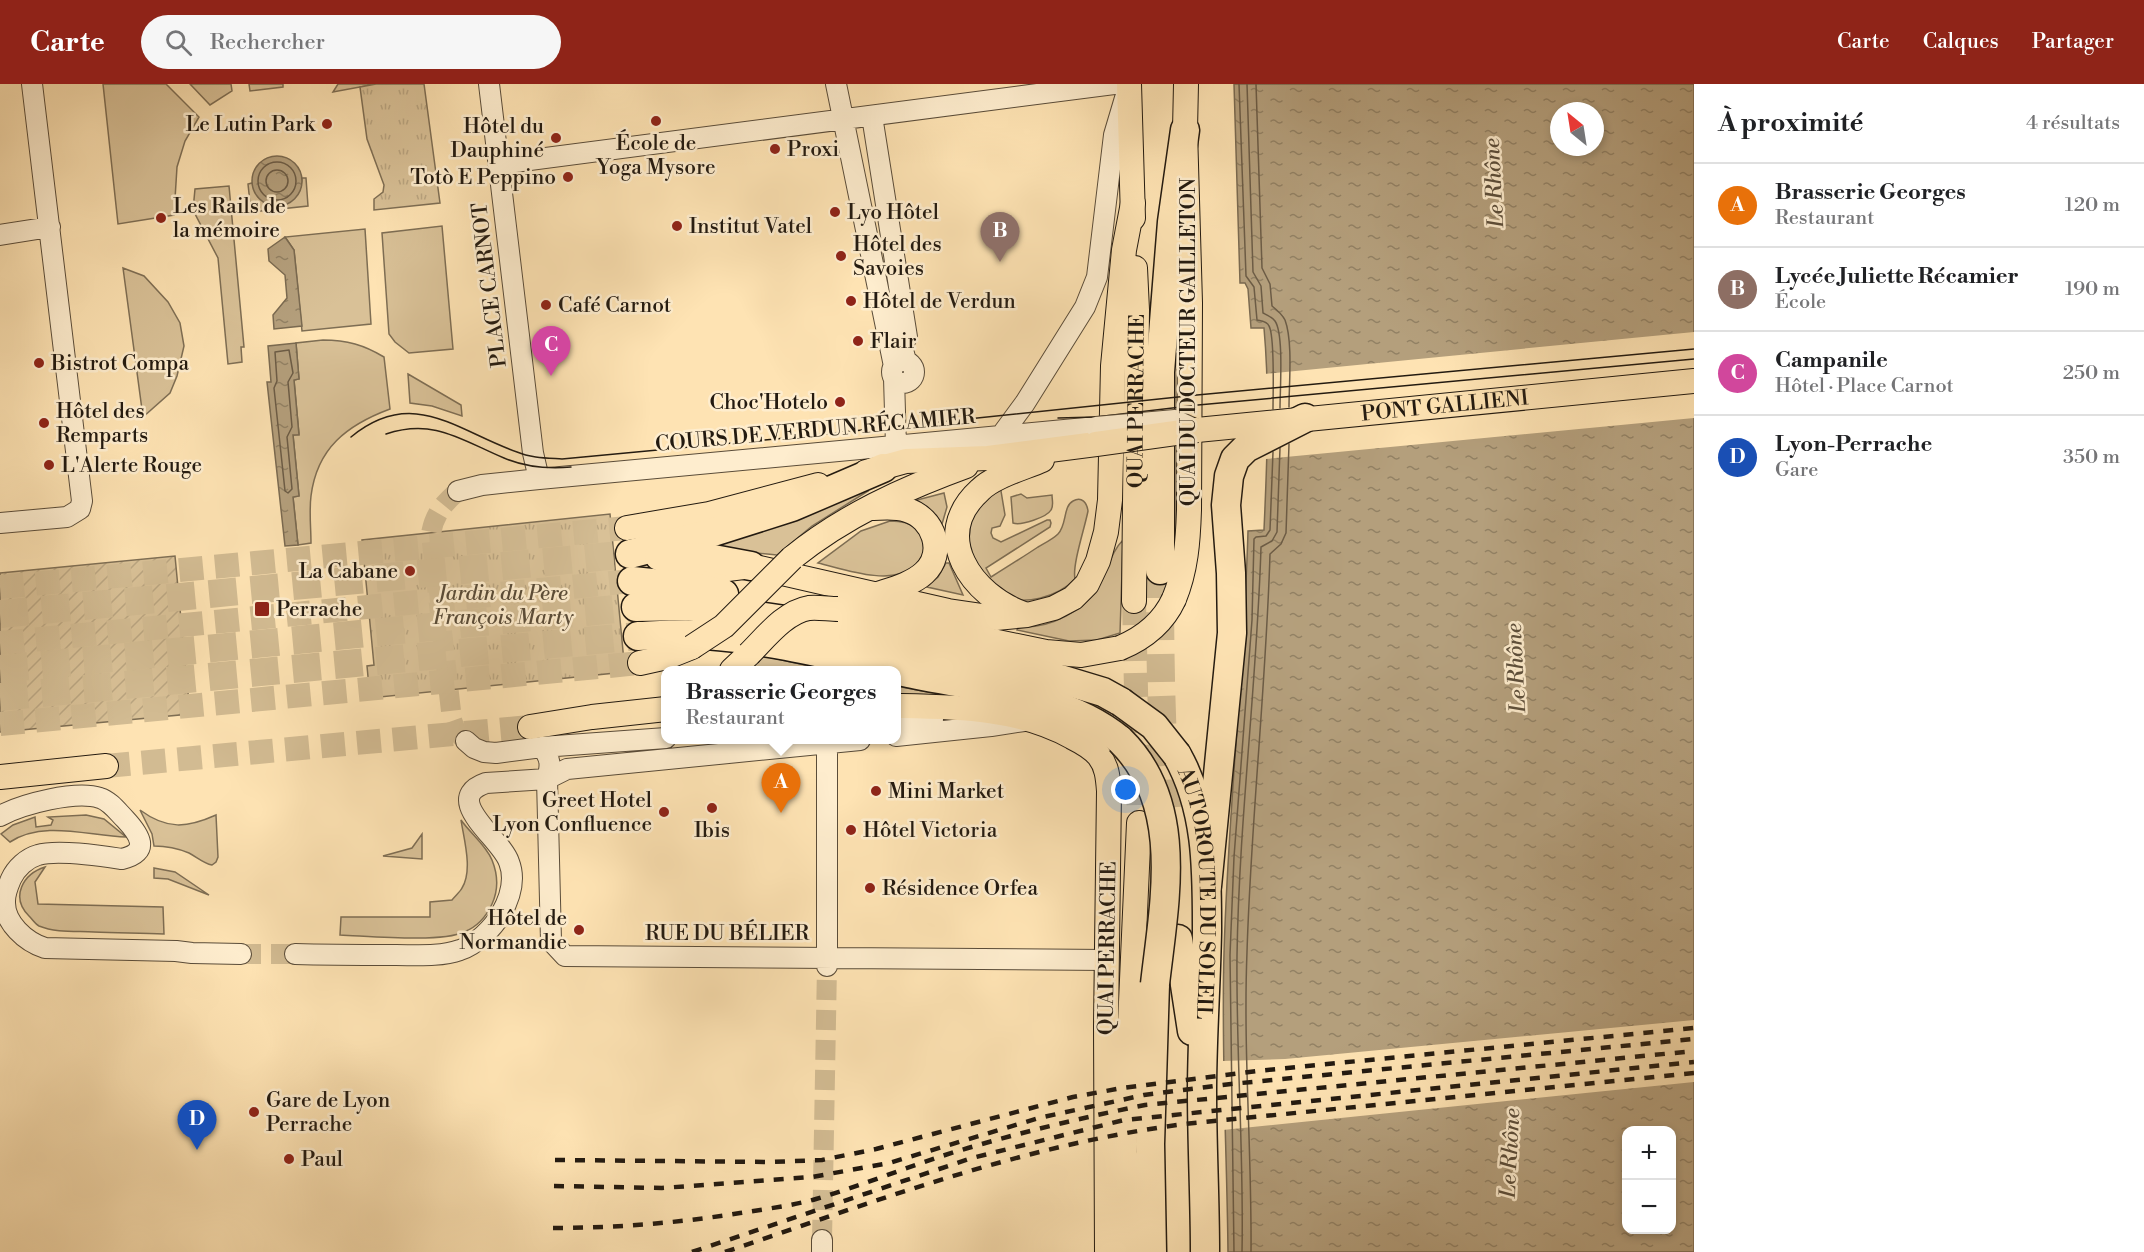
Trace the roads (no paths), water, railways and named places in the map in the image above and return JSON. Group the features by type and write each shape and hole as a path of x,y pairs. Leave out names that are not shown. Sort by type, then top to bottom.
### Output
{"highway":[{"path":"1160,570 1160,372 1172,222 1185,130"},
{"path":"1207,886 1232,633 1226,490 1231,466 1240,453 1258,441 1305,418"},
{"path":"631,567 707,534 792,507 890,457"},
{"path":"631,567 708,558 751,566"},
{"name":"AUTOROUTE DU SOLEIL","path":"631,567 692,587 733,595 799,622 1060,679 1095,689 1121,702 1154,726 1177,755 1190,780 1200,810 1205,846 1207,886 1202,1092 1205,1252"},
{"name":"AUTOROUTE DU SOLEIL","path":"639,650 683,634 728,637 876,666"},
{"name":"AUTOROUTE DU SOLEIL","path":"901,671 1018,696 1070,710 1106,729 1119,740 1134,756 1148,777 1158,800 1163,827 1166,877 1155,984 1150,1144 1152,1252"},
{"path":"1178,939 1202,1092"},
{"path":"1124,1159 1124,1252"}],"main road":[{"path":"751,566 984,616 1010,618 1054,608 1073,598 1087,584 1098,561 1106,532 1110,500 1113,366 1124,250 1133,202 1128,84"},
{"name":"QUAI DU DOCTEUR GAILLETON","path":"736,666 775,628 798,612 809,608 838,609 1046,652 1081,655 1120,648 1140,638 1166,614 1184,571 1189,520 1190,303 1185,130 1186,84"},
{"name":"QUAI PERRACHE","path":"1133,202 1137,310 1134,601"},
{"name":"PONT GALLIENI","path":"1069,448 1096,436 1197,430 1694,381"},
{"path":"1028,615 1001,604 974,581 958,548 959,524 968,503 981,488 1069,448"},
{"path":"890,457 906,462 988,458 1069,448"},
{"path":"639,650 667,657 692,647 724,626 792,558 812,542 868,508 904,490 988,458"},
{"path":"868,508 900,508 918,515 931,528 936,544 933,561 925,572 913,581 878,594"},
{"name":"QUAI PERRACHE","path":"901,706 948,706 999,712 1030,720 1065,733 1088,746 1099,756 1106,770 1109,790 1106,960 1107,1252"},
{"path":"536,737 592,717 661,710"},
{"path":"536,737 572,729 661,720"},
{"path":"0,777 106,766"},
{"name":"QUAI PERRACHE","path":"1108,1221 1124,1159 1139,823"}],"street":[{"path":"0,523 67,517 80,509 82,501 32,84"},
{"name":"PLACE CARNOT","path":"489,84 532,453 539,479"},
{"path":"836,84 842,120 898,368"},
{"path":"499,164 1114,84"},
{"path":"1000,437 1025,403 1085,307 1097,277 1114,135 1128,84"},
{"path":"872,116 907,337 902,346 898,368 890,457"},
{"path":"0,235 50,227"},
{"name":"COURS DE VERDUN RÉCAMIER","path":"458,491 482,485 539,479 890,457 1000,437 1096,436"},
{"path":"901,722 1030,720"},
{"path":"901,736 1030,720"},
{"path":"466,741 474,748 484,752 496,753 536,737 661,738"},
{"name":"RUE DU BÉLIER","path":"536,737 549,756 550,766 547,779 551,941 565,956 826,962 1106,960"},
{"path":"295,954 436,955 461,950 475,942 496,923 507,904 513,884 509,862 502,849 477,820 470,808 470,797 477,786 486,783 547,779 567,769 799,744"},
{"path":"826,962 827,744"},
{"path":"496,753 489,773 499,783"},
{"path":"0,816 40,800 87,796 102,798 136,830 140,840 139,851 134,856 122,859 54,852 39,854 24,862 14,874 7,888 4,902 10,920 21,935 32,944 45,948 241,954"}],"water":[{"name":"Le Rhône","path":"1234,84 1694,84 1694,1252 1228,1252 1223,1027 1226,900 1248,531 1264,530 1267,429 1264,328 1251,328 1248,289 1245,283 1240,283"},
{"path":"277,156 295,163 302,181 295,199 277,206 259,199 252,181 259,163"},
{"path":"285,237 294,250 302,326 274,329 273,315 287,298 285,275 269,261 268,249"},
{"path":"296,343 299,379 294,380 299,435 293,435 299,496 293,497 298,545 285,546 267,382 271,382 268,346"}],"tunnel":[{"path":"458,491 440,510 431,534 452,720 456,731 466,741"},
{"path":"0,587 627,528"},
{"path":"0,614 630,554"},
{"path":"1160,570 1161,695 1168,820"},
{"path":"0,643 632,581"},
{"path":"1134,601 1139,823"},
{"path":"0,669 636,607"},
{"path":"0,697 638,636"},
{"path":"0,724 640,663"},
{"path":"106,766 530,727"},
{"path":"241,954 295,954"},
{"path":"822,1240 827,966"}],"tram line":[{"path":"351,437 373,422 395,415 415,414 454,425 522,454 562,459 1197,395 1694,349"},
{"path":"1058,418 1096,417 1198,405 1694,359"},
{"path":"386,434 419,428 433,430 447,433 520,463 545,467 571,467"}],"railway":[{"path":"555,1160 769,1162 822,1160 876,1149 1073,1097 1122,1088 1257,1071 1694,1028"},
{"path":"554,1186 662,1188 812,1177 889,1163 1039,1118 1144,1095 1231,1084 1694,1039"},
{"path":"553,1228 670,1222 797,1204 990,1142 1145,1105 1694,1051"},
{"path":"692,1252 972,1158 1124,1120 1694,1062"},
{"path":"725,1252 952,1176 1067,1145 1126,1133 1185,1124 1694,1073"}],"place":[{"name":"École de Yoga Mysore","path":"656,121"},
{"name":"Le Lutin Park","path":"327,124"},
{"name":"Hôtel du Dauphiné","path":"556,138"},
{"name":"Proxi","path":"775,149"},
{"name":"Totò E Peppino","path":"568,177"},
{"name":"Lyo Hôtel","path":"835,212"},
{"name":"Les Rails de la mémoire","path":"161,218"},
{"name":"Institut Vatel","path":"677,226"},
{"name":"Hôtel des Savoies","path":"841,256"},
{"name":"Lycée Juliette Récamier","path":"1000,262"},
{"name":"Hôtel de Verdun","path":"851,301"},
{"name":"Café Carnot","path":"546,305"},
{"name":"Flair","path":"858,341"},
{"name":"Bistrot Compa","path":"39,363"},
{"name":"Campanile","path":"551,376"},
{"name":"Choc'Hotelo","path":"840,402"},
{"name":"Hôtel des Remparts","path":"44,423"},
{"name":"L'Alerte Rouge","path":"49,465"},
{"name":"La Cabane","path":"410,571"},
{"name":"Perrache","path":"262,609"},
{"name":"Mini Market","path":"876,791"},
{"name":"Ibis","path":"712,808"},
{"name":"Greet Hotel Lyon Confluence","path":"664,812"},
{"name":"Brasserie Georges","path":"781,813"},
{"name":"Hôtel Victoria","path":"851,830"},
{"name":"Résidence Orfea","path":"870,888"},
{"name":"Hôtel de Normandie","path":"579,930"},
{"name":"Gare de Lyon Perrache","path":"254,1112"},
{"name":"Lyon-Perrache","path":"197,1150"},
{"name":"Paul","path":"289,1159"}],"park label":[{"name":"Jardin du Père François Marty","path":"503,605"}]}
